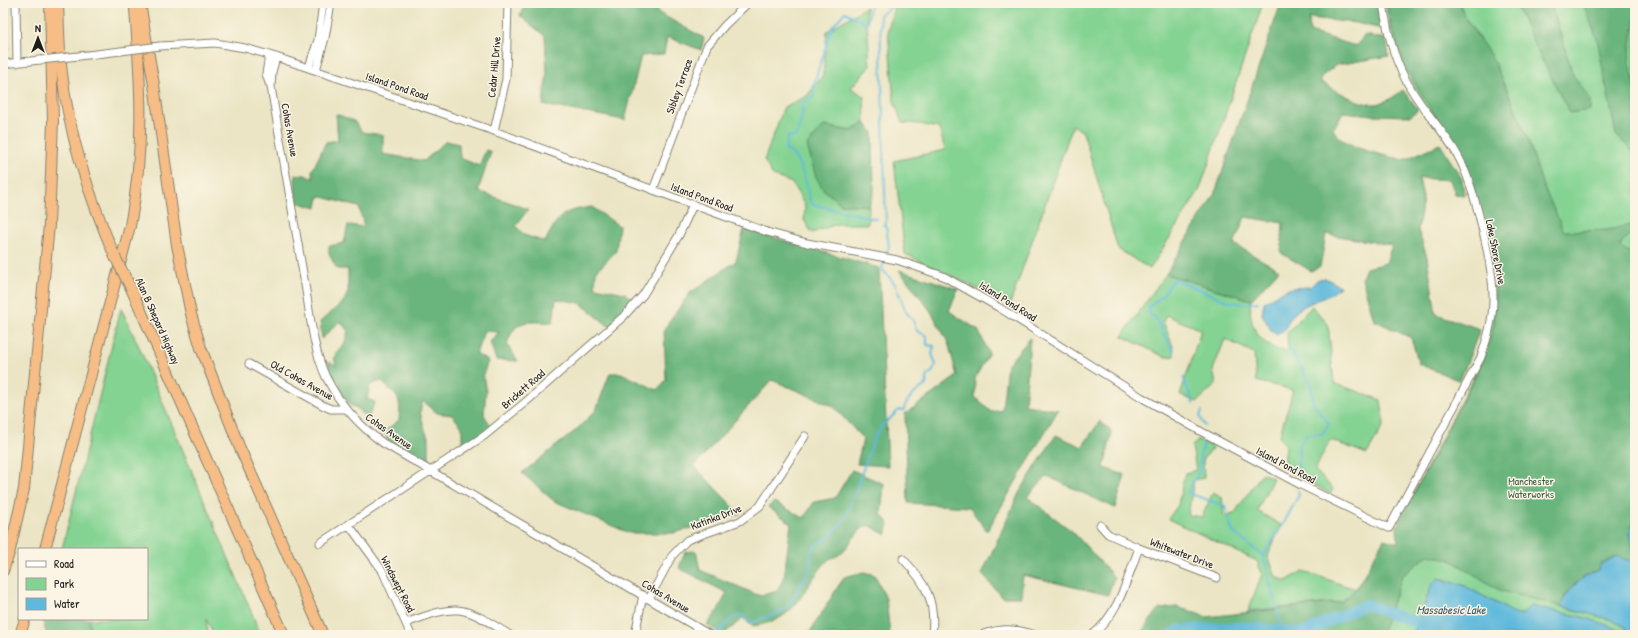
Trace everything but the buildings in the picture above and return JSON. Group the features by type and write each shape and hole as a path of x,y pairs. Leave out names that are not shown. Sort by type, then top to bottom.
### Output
{"highway":[{"path":"3,571 12,544 24,489 48,232 53,121 50,3"},
{"name":"Alan B Shepard Highway","path":"58,3 62,73 67,104 81,165 94,206 115,257 130,286 284,635"},
{"path":"44,548 130,226 135,198 141,149 142,114 134,3"},
{"path":"140,3 154,85 177,245 186,294 199,341 231,427 324,635"},
{"path":"20,635 25,620"}],"street":[{"path":"3,64 17,63 16,3"},
{"path":"309,67 318,40 323,3"},
{"path":"316,70 325,38 331,3"},
{"name":"Cedar Hill Drive","path":"494,131 506,79 508,3"},
{"name":"Sibley Terrace","path":"653,190 707,46 725,25 748,3"},
{"name":"Lake Shore Drive","path":"1383,3 1390,37 1404,77 1418,100 1452,145 1462,164 1473,197 1485,246 1491,273 1493,301 1489,329 1481,357 1389,528"},
{"name":"Island Pond Road","path":"17,63 160,46 215,43 245,48 309,67 494,131 747,225 787,238 897,260 943,276 998,306 1141,397 1202,432 1301,485 1389,528"},
{"name":"Cohas Avenue","path":"269,55 266,74 271,87 317,349 326,376 346,409 358,423 378,440 710,635"},
{"name":"Cohas Avenue","path":"271,87 272,72 276,57"},
{"name":"Brickett Road","path":"320,543 467,448 512,414 634,306 654,277 679,235 694,205"},
{"name":"Old Cohas Avenue","path":"249,364 324,406 331,409 346,409"},
{"name":"Katinka Drive","path":"635,635 646,597 672,556 687,540 740,521 760,506 805,436"},
{"name":"Windswept Road","path":"349,525 382,570 411,635"},
{"name":"Whitewater Drive","path":"1100,525 1108,534 1139,548 1217,578"},
{"path":"1092,635 1101,628 1114,609 1139,548"},
{"path":"904,559 919,576 927,589 933,621 932,635"},
{"path":"406,624 443,610 461,610 474,613 510,635"},
{"path":"981,635 998,629 1008,628 1035,635"}],"green space":[{"path":"3,3 8,3 8,49 3,52"},
{"path":"529,3 653,3 659,13 704,38 701,50 667,37 664,54 641,56 625,120 543,105 547,74 545,36 520,16 524,6"},
{"path":"895,3 1263,3 1200,189 1150,269 1118,249 1083,132 1073,125 1010,304 905,254 894,161 945,150 939,128 920,124 902,123 894,101 888,31"},
{"path":"1281,3 1378,3 1382,29 1356,23 1309,18 1310,32 1356,46 1365,35 1386,39 1389,56 1336,65 1321,77 1321,82 1347,96 1367,104 1377,104 1385,101 1403,90 1418,109 1411,116 1372,115 1343,112 1333,129 1346,142 1355,146 1375,153 1404,160 1440,144 1462,179 1464,195 1455,194 1450,180 1419,178 1423,199 1418,230 1427,257 1436,314 1480,329 1460,381 1419,364 1411,338 1374,320 1362,278 1366,268 1386,263 1392,245 1326,234 1320,267 1311,271 1281,253 1283,223 1245,217 1234,244 1279,270 1251,300 1166,274 1215,193"},
{"name":"Manchester Waterworks","path":"1385,3 1635,3 1635,518 1560,606 1616,621 1626,628 1623,633 1600,623 1564,613 1514,613 1465,586 1439,578 1432,584 1413,635 1177,635 1365,618 1406,532 1400,520 1483,358 1495,283 1464,161 1441,125 1421,101 1407,75 1397,54"},
{"name":"Manchester Waterworks","path":"1387,3 1460,3 1464,16 1491,56 1512,101 1528,139 1543,186 1564,231 1607,230 1635,224 1635,233 1631,234 1619,246 1635,256 1635,518 1629,535 1632,543 1633,557 1629,561 1623,561 1606,566 1580,580 1569,590 1560,606 1501,591 1449,559 1428,555 1402,576 1381,635 1139,635 1159,609 1177,607 1207,617 1341,602 1356,589 1384,539 1398,543 1397,526 1484,359 1494,324 1496,282 1490,252 1466,160 1434,114 1406,68 1391,25"},
{"path":"1515,3 1551,3 1573,75 1590,99 1590,110 1570,113 1543,62"},
{"path":"1583,3 1635,3 1635,29 1633,28 1629,62 1635,86 1635,154 1616,135 1597,39"},
{"path":"866,7 870,66 851,88 864,96 865,123 851,131 824,126 841,204 869,206 868,224 837,224 812,233 804,220 805,206 792,183 773,176 764,160 784,107 807,96 823,75 827,31"},
{"path":"336,114 354,121 362,132 383,135 383,154 424,161 446,141 459,144 460,158 479,166 486,150 491,152 478,191 528,209 516,226 524,235 545,242 554,225 562,216 574,210 592,207 619,226 616,251 596,272 595,287 625,293 636,303 610,327 580,303 556,299 553,322 524,323 514,329 507,344 518,361 496,360 490,342 499,332 484,331 476,354 488,361 483,375 486,391 484,415 493,429 464,450 462,446 462,427 452,415 437,413 423,401 420,412 429,439 429,460 425,463 387,440 385,431 399,420 399,401 395,394 381,381 370,385 367,399 375,402 367,420 359,409 350,405 338,388 340,383 329,372 329,362 336,365 334,357 345,342 348,331 340,321 322,339 320,322 344,301 348,292 348,269 337,269 329,254 329,246 344,243 348,225 364,227 359,207 319,196 317,208 296,202 295,175 305,175 313,179 312,171 326,142 338,140"},
{"path":"865,123 873,132 874,193 869,206 841,204 823,189 816,177 807,145 824,126 851,131"},
{"path":"744,229 879,268 888,466 857,464 863,439 833,406 772,380 694,466 740,514 674,533 629,533 554,501 522,473 575,431 596,410 610,373 621,373 657,390 666,380 664,329 690,293 736,261"},
{"path":"899,270 958,289 949,311 978,330 989,353 975,378 975,397 991,412 1002,410 1007,365 1030,338 1025,405 1058,410 987,531 969,507 908,503 905,414 957,376 948,342 930,310"},
{"path":"1166,274 1251,300 1251,319 1258,335 1263,341 1278,350 1288,352 1287,333 1312,306 1328,324 1334,383 1381,400 1384,425 1367,454 1330,440 1315,470 1333,489 1330,494 1284,467 1286,445 1279,438 1293,390 1256,381 1254,353 1225,339 1213,370 1216,384 1197,402 1180,395 1201,330 1166,315 1163,321 1174,349 1174,356 1165,357 1122,336"},
{"path":"121,308 140,349 261,635 212,635 211,628 206,619 208,635 92,635 89,620 148,620 148,548 62,548"},
{"path":"1100,421 1112,432 1104,468 1125,475 1115,508 1047,476 1027,497 1073,532 1114,577 1108,595 1023,575 1021,597 1002,597 982,574 1019,493 1056,435 1082,447"},
{"path":"1199,440 1214,447 1203,459 1204,478 1194,480 1188,515 1202,517 1213,492 1222,497 1224,516 1234,514 1262,473 1273,478 1257,511 1281,525 1268,556 1276,577 1286,581 1303,571 1356,589 1342,602 1248,611 1262,574 1257,561 1168,519 1178,505 1185,473 1196,470 1192,446"},
{"path":"852,470 884,484 881,514 889,524 886,535 869,525 860,530 840,554 828,560 798,602 790,611 780,618 768,623 752,626 743,618 723,635 707,625 717,612 727,593 679,568 685,552 696,551 700,570 760,596 777,591 784,577 791,523 768,507 774,502 804,518 814,502 835,498"},
{"path":"864,572 875,575 886,599 890,635 808,635 844,577"},
{"path":"42,620 89,620 92,635 47,635"}],"water":[{"path":"1325,278 1340,286 1339,288 1324,298 1301,308 1289,320 1285,330 1276,334 1272,332 1262,314 1264,302 1283,291 1292,288 1310,287 1317,280"},
{"name":"Massabesic Lake","path":"1635,518 1635,635 1413,635 1432,584 1438,578 1465,586 1514,613 1522,615 1530,606 1590,619 1623,633 1626,628 1616,621 1560,606 1576,584 1580,580 1598,570 1601,564 1617,556 1629,561 1633,557 1632,543 1629,535"}],"waterway":[{"path":"871,3 867,24 845,12 832,27 813,87 814,97 802,102 802,110 804,111 796,136 788,137 785,149 791,153 800,165 811,204 876,219"},
{"path":"886,226 880,15 897,3"},
{"path":"883,225 886,226 889,247 886,254"},
{"path":"717,634 729,621 737,616 743,615 747,621 755,622 777,614 787,608 810,569 811,552 818,543 827,539 845,519 875,437 882,426 899,410 904,410 909,399 926,385 927,375 932,372 936,365 932,354 934,346 927,345 927,336 917,331 913,320 906,312 895,284 882,269 884,262"},
{"path":"1173,351 1155,317 1150,315 1149,307 1163,295 1174,279 1230,302 1245,304 1258,302"},
{"path":"1288,347 1311,384 1313,403 1329,424 1322,434 1307,434 1299,446 1298,470"},
{"path":"1183,377 1193,403"},
{"path":"1202,411 1200,417 1205,426"},
{"path":"1205,441 1200,455 1200,471 1193,481 1188,493 1225,506 1232,531 1263,556 1283,631"},
{"path":"1263,556 1285,521 1299,495 1298,491"},
{"path":"1171,635 1179,630 1244,627 1303,633 1367,604 1393,615 1458,635"}]}
